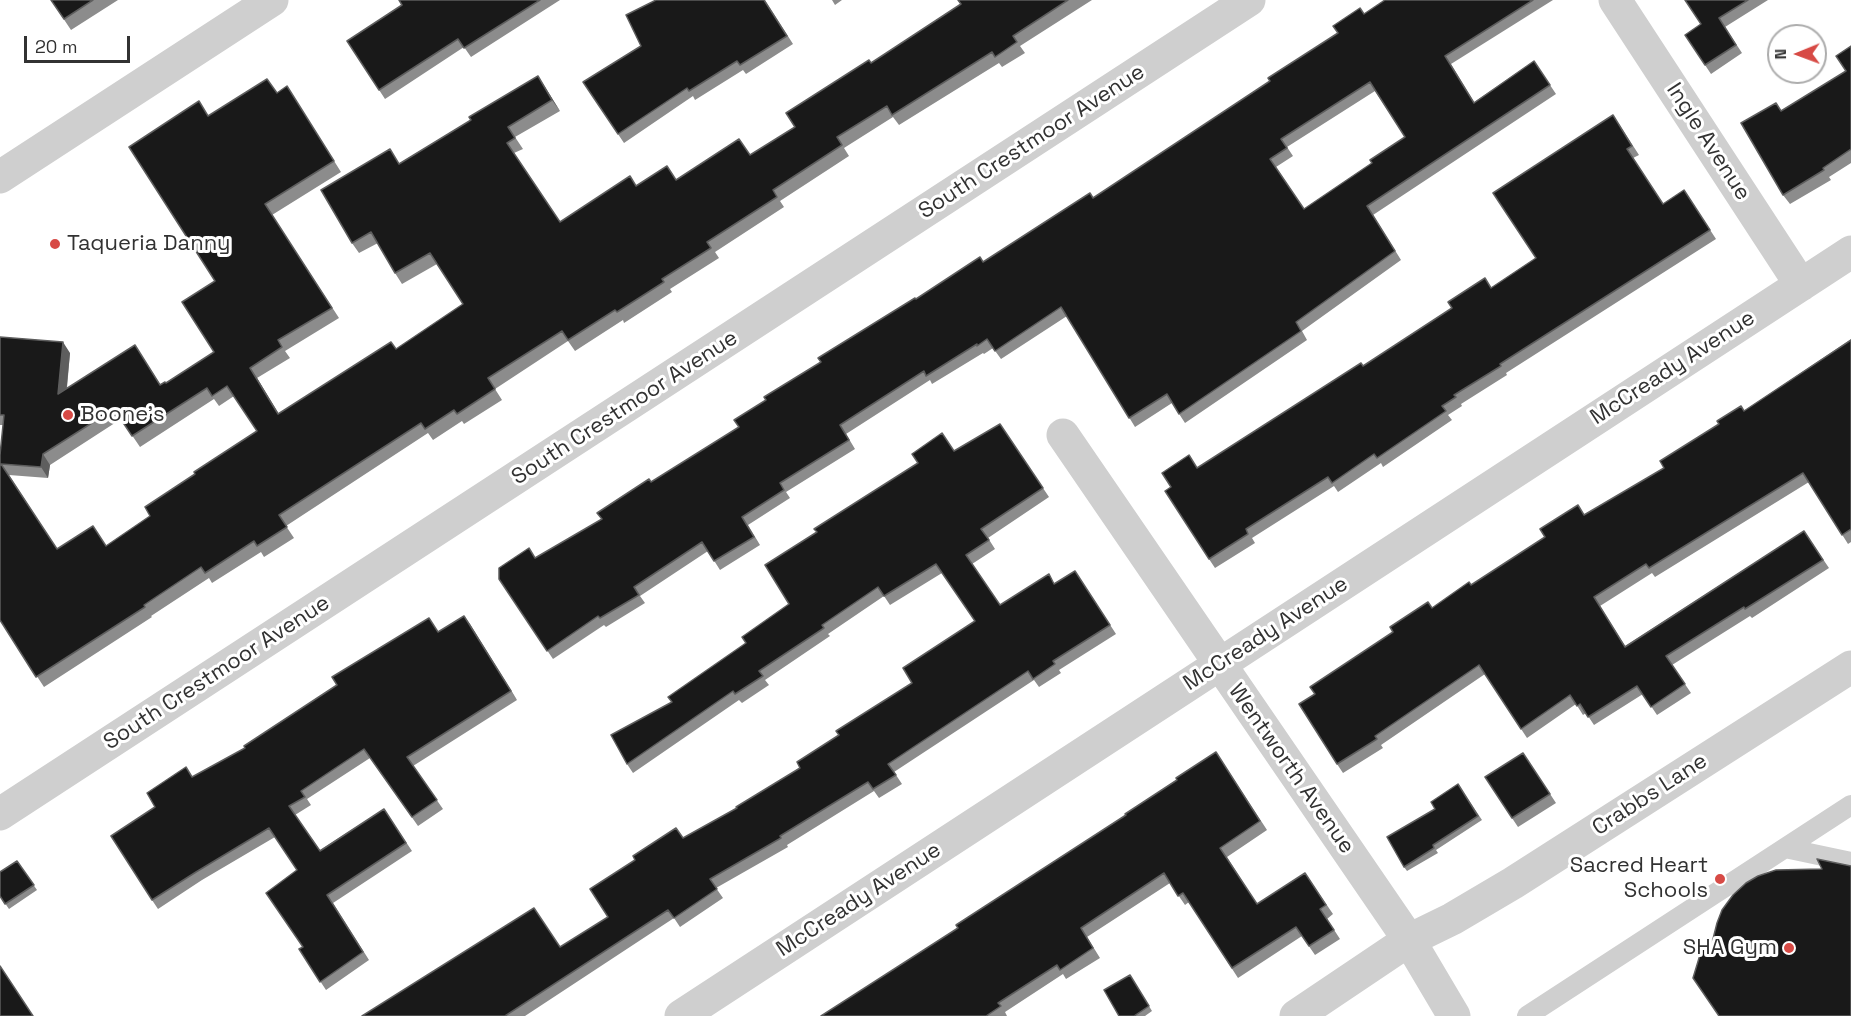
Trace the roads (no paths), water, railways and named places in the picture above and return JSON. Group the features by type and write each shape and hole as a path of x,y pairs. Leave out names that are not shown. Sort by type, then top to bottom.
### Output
{"street":[{"path":"0,177 272,0"},
{"name":"South Crestmoor Avenue","path":"0,814 1249,0"},
{"name":"Ingle Avenue","path":"1615,0 1801,285"},
{"name":"McCready Avenue","path":"681,1016 1851,252"},
{"name":"Wentworth Avenue","path":"1063,435 1409,940 1454,1016"},
{"name":"Crabbs Lane","path":"1296,1016 1409,940 1452,919 1514,883 1851,667"}],"lane":[{"path":"1527,1016 1851,805"},
{"path":"1785,848 1851,862"}],"place":[{"name":"Taqueria Danny","path":"55,244"},
{"name":"Boone's","path":"68,415"},
{"name":"Sacred Heart Schools","path":"1720,879"},
{"name":"SHA Gym","path":"1789,948"}]}
